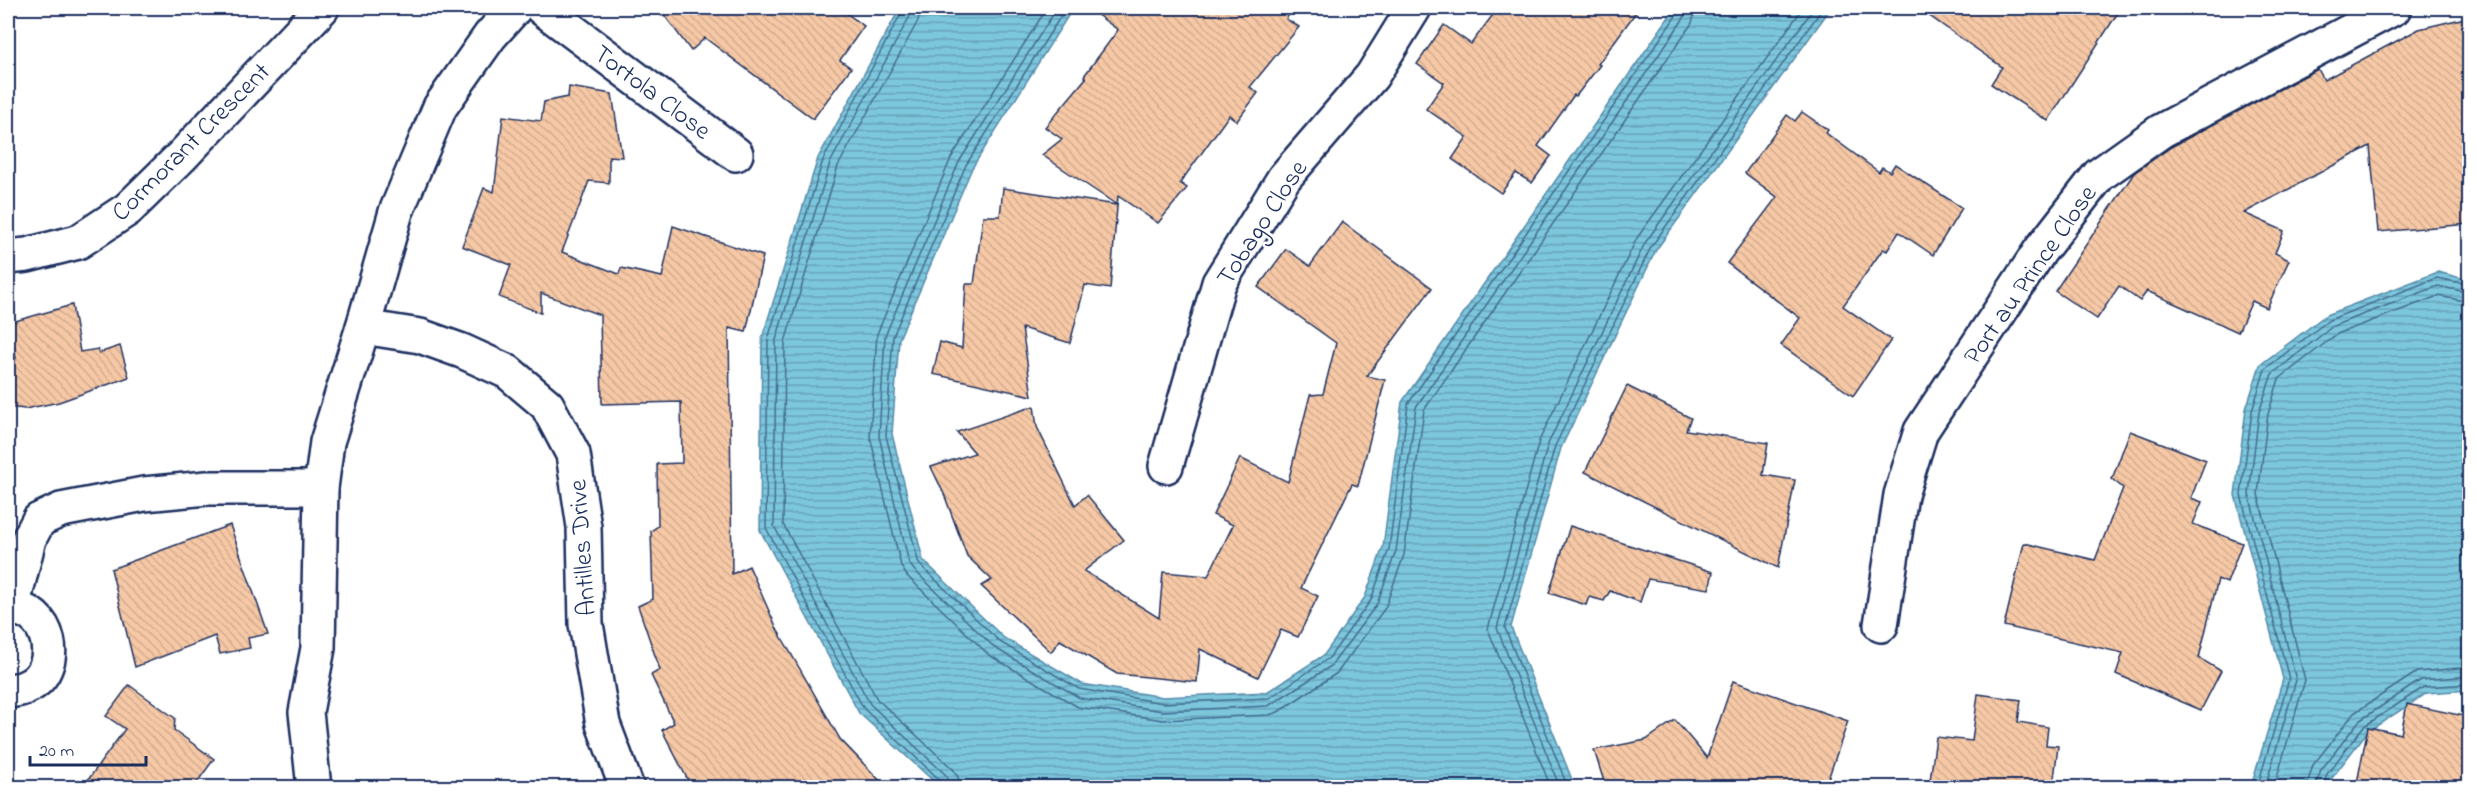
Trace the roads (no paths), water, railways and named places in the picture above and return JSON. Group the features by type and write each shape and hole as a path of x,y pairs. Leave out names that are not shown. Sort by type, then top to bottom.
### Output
{"street":[{"name":"Cormorant Crescent","path":"8,257 27,255 78,242 128,209 182,156 322,8"},
{"path":"314,788 306,712 318,648 321,488 327,442 396,212 440,107 490,36 516,8"},
{"name":"Tortola Close","path":"542,8 736,154"},
{"name":"Tobago Close","path":"1166,466 1219,283 1284,178 1372,76 1414,8"},
{"name":"Port au Prince Close","path":"1881,625 1901,495 1921,431 2040,251 2099,175 2161,131 2394,8"},
{"name":"Antilles Drive","path":"363,327 420,336 462,351 508,372 547,405 573,454 584,527 586,624 603,724 627,788"},
{"path":"8,691 27,687 43,673 50,653 46,632 32,615 10,608 29,539 39,520 61,510 144,495 207,488 321,488"}],"water":[{"path":"900,8 1073,8 972,168 899,339 892,434 923,560 1004,638 1082,684 1163,697 1267,692 1324,655 1365,597 1383,547 1402,402 1675,8 1831,8 1656,250 1561,448 1511,627 1575,787 940,787 859,713 760,530 762,338 818,158"},
{"path":"2438,272 2469,280 2469,690 2427,693 2367,732 2332,778 2328,787 2251,787 2283,679 2235,495 2246,409 2260,365 2326,315"}]}
